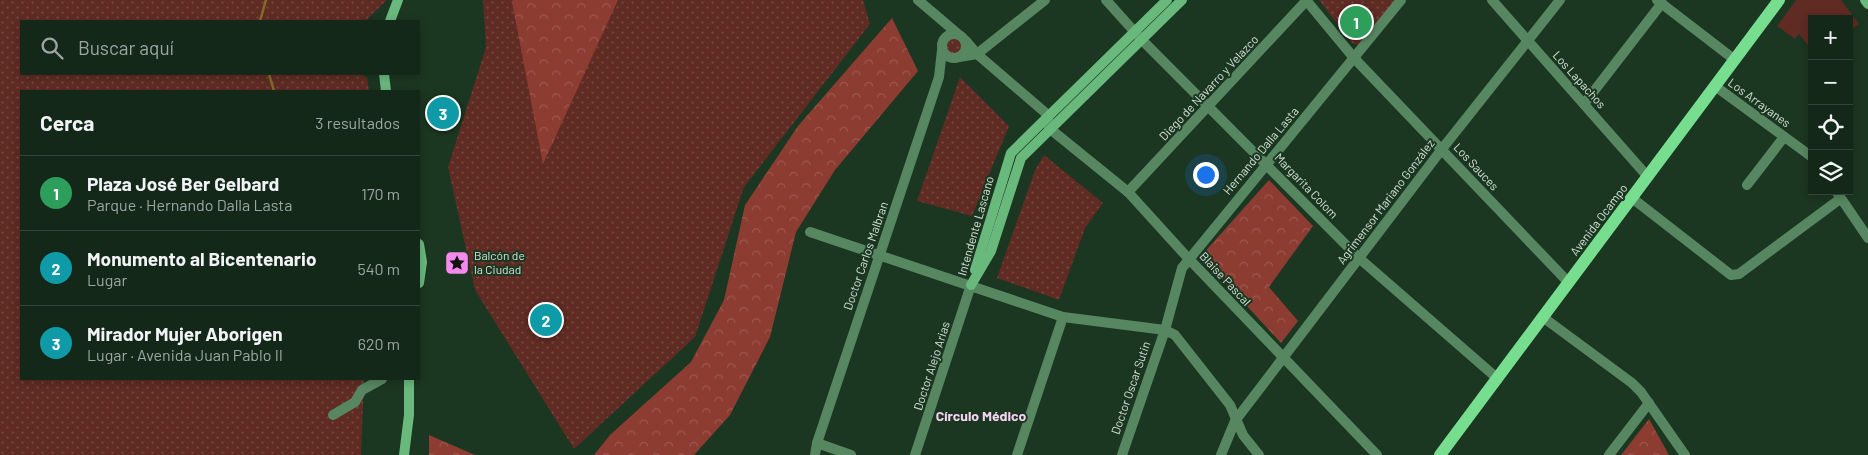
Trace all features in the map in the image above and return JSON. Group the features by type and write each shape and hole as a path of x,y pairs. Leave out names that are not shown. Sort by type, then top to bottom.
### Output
{"main road":[{"path":"390,20 398,0"},
{"name":"Intendente Lascano","path":"971,285 991,251 1021,158 1138,35 1167,0"},
{"name":"Intendente Lascano","path":"971,285 1011,153 1048,115 1138,35 1182,0"},
{"name":"Avenida Ocampo","path":"1440,455 1544,318 1779,0"},
{"path":"1865,0 1868,4"},
{"path":"384,75 386,90"},
{"path":"420,250 422,262 420,276"},
{"path":"404,455 409,415 409,380"}],"street":[{"path":"918,0 1048,115 1049,128"},
{"path":"962,38 948,34 942,46 946,56 956,58 977,54 1045,0"},
{"name":"Margarita Colom","path":"1106,0 1138,35 1359,258 1498,378"},
{"name":"Los Sauces","path":"1307,0 1354,58 1569,283"},
{"name":"Diego de Navarro y Velazco","path":"1128,192 1307,0"},
{"name":"Hernando Dalla Lasta","path":"1164,330 1178,280 1188,258 1401,0"},
{"name":"Los Lapachos","path":"1492,0 1648,177"},
{"name":"Agrimensor Mariano González","path":"1221,455 1235,421 1442,149 1560,0"},
{"path":"1584,104 1660,2 1735,60"},
{"name":"Doctor Carlos Malbran","path":"815,455 816,443 939,77 942,46 941,26 936,16"},
{"path":"956,58 965,51 962,38"},
{"name":"Doctor Carlos Malbran","path":"939,77 956,58"},
{"name":"Los Arrayanes","path":"1715,86 1808,154"},
{"name":"Blaise Pascal","path":"1049,128 1128,192 1188,258 1377,455"},
{"path":"1747,185 1784,137"},
{"path":"1632,198 1731,275 1739,274 1838,195 1868,238"},
{"path":"810,232 1063,317 1164,330 1175,336 1224,397 1230,405 1235,421 1259,455"},
{"name":"Doctor Alejo Arias","path":"915,455 971,285"},
{"path":"1017,455 1063,317"},
{"path":"1544,318 1632,383 1649,403 1685,455"},
{"name":"Doctor Oscar Sutin","path":"1122,455 1164,330"},
{"path":"332,416 355,402 362,390 380,380"},
{"path":"1609,455 1649,403"},
{"path":"816,443 851,455"}],"shaded area":[{"path":"0,0 387,0 366,20 20,20 20,75 362,75 367,78 369,90 20,90 20,380 364,380 361,455 0,455"},
{"path":"483,0 863,0 870,24 744,187 695,337 574,449 475,290 448,167 486,47"},
{"path":"1319,0 1395,0 1359,45 1352,43"},
{"path":"1796,0 1841,0 1852,15 1808,15 1808,45 1799,34 1795,39 1777,26"},
{"path":"1853,16 1859,24 1853,28"},
{"path":"954,38 960,40 962,46 960,52 954,54 948,52 946,46 948,40"},
{"path":"960,77 1009,126 972,216 917,201"},
{"path":"1044,155 1103,203 1085,228 1059,300 997,278 1035,170"}],"green space":[{"path":"513,0 618,0 543,164 512,2"},
{"path":"892,18 918,71 835,170 796,232 770,337 730,415 694,455 594,455 610,435 691,362 724,300 745,205 798,126"},
{"path":"1269,180 1313,226 1269,287 1298,321 1281,343 1201,256"},
{"path":"1649,419 1669,455 1621,455"},
{"path":"429,435 475,455 429,455"}],"waterway":[{"path":"260,20 266,0"},
{"path":"269,75 274,90"}],"place":[{"name":"Plaza José Ber Gelbard","path":"1356,22"},
{"name":"Mirador Mujer Aborigen","path":"443,113"},
{"name":"Balcón de la Ciudad","path":"457,263"},
{"name":"Monumento al Bicentenario","path":"546,320"}],"district":[{"name":"Círculo Médico","path":"981,416"}]}
